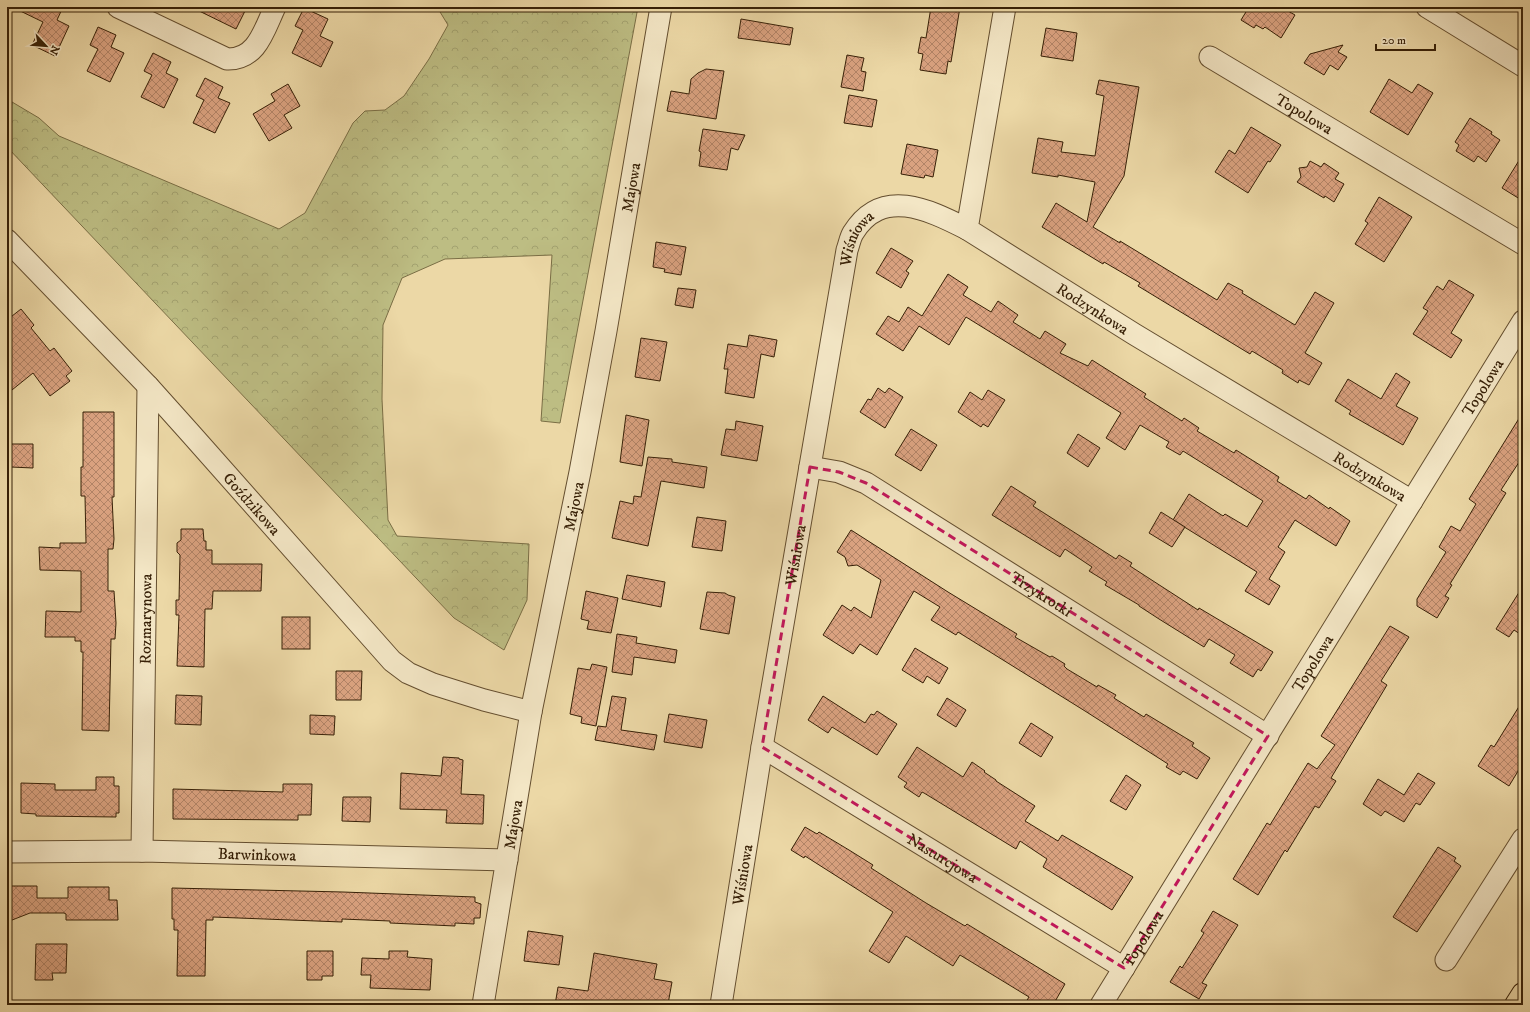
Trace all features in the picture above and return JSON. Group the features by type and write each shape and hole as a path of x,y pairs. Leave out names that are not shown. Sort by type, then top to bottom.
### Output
{"main road":[{"path":"1516,1005 1523,994"}],"street":[{"path":"118,7 227,59 236,59 247,55 254,49 275,7"},
{"name":"Majowa","path":"483,1005 531,712 580,472 662,7"},
{"path":"967,229 1005,7"},
{"path":"1427,7 1523,66"},
{"name":"Topolowa","path":"1210,57 1523,244"},
{"name":"Wiśniowa","path":"721,1005 762,747 847,250 853,233 864,220 884,206 910,206 928,211 967,229"},
{"name":"Rodzynkowa","path":"967,229 1141,338 1412,501"},
{"name":"Goździkowa","path":"7,240 148,386 392,661 408,673 433,684 484,700 531,712"},
{"name":"Topolowa","path":"1101,1005 1523,321"},
{"name":"Rozmarynowa","path":"142,851 148,386"},
{"name":"Trzykrotki","path":"810,467 839,472 866,483 1268,736"},
{"name":"Nasturcjowa","path":"762,747 1124,968"},
{"path":"1446,960 1523,839"},
{"name":"Barwinkowa","path":"7,852 142,851 507,860"}],"highlighted area":[{"path":"810,467 839,472 866,483 1268,736 1124,968 762,747"}],"green space":[{"path":"437,7 638,7 560,423 541,421 552,255 445,259 402,278 383,325 382,399 388,520 397,536 529,544 527,600 504,650 454,618 7,147 7,99 39,118 59,136 279,229 305,213 353,123 365,111 385,110 404,96 429,59 448,25"}],"building":[{"path":"12,7 63,7 57,20 69,26 55,56 32,45 43,22"},
{"path":"191,7 247,7 236,29"},
{"path":"931,7 960,7 951,62 948,61 946,74 920,70 923,54 918,53 921,37 926,38"},
{"path":"1249,7 1281,7 1295,15 1281,38 1265,27 1263,29 1256,25 1254,28 1241,20"},
{"path":"304,8 328,19 320,36 333,42 321,67 292,53 303,30 295,26"},
{"path":"741,19 793,28 790,45 738,38"},
{"path":"98,27 116,35 111,47 124,53 110,82 87,71 98,49 90,45"},
{"path":"1046,28 1077,33 1073,61 1041,56"},
{"path":"1343,45 1338,52 1347,57 1338,70 1330,65 1324,75 1304,63 1310,54"},
{"path":"153,53 171,62 166,73 178,79 164,108 141,97 152,75 144,71"},
{"path":"847,55 864,58 861,71 866,72 863,91 841,87"},
{"path":"706,69 724,71 716,119 667,111 671,91 689,94 691,79"},
{"path":"205,78 223,87 218,98 230,103 215,133 193,123 204,100 196,96"},
{"path":"1389,79 1412,93 1418,84 1433,93 1408,135 1370,112"},
{"path":"1099,80 1139,87 1124,176 1093,227 1120,243 1120,241 1217,300 1228,283 1295,325 1315,292 1334,303 1305,353 1322,363 1309,385 1299,380 1298,383 1282,373 1283,370 1252,351 1250,354 1138,286 1140,283 1104,262 1103,264 1042,227 1056,203 1087,222 1095,182 1058,175 1058,177 1032,173 1038,138 1063,142 1061,152 1095,156 1104,96 1096,94"},
{"path":"288,84 300,106 284,115 292,128 269,141 253,114 275,101 271,94"},
{"path":"849,95 877,100 872,127 844,123"},
{"path":"1470,118 1492,132 1491,134 1500,140 1486,162 1478,156 1474,162 1456,151 1459,145 1455,142"},
{"path":"1251,127 1281,145 1270,162 1268,161 1248,193 1215,172 1229,150 1235,154"},
{"path":"703,129 745,135 738,150 731,148 727,170 699,166 701,152 699,151"},
{"path":"907,144 938,150 933,177 925,175 924,178 901,174"},
{"path":"1523,154 1523,201 1502,188"},
{"path":"1310,161 1321,167 1324,163 1339,173 1335,179 1344,184 1334,202 1325,196 1324,198 1297,182 1301,177 1299,168 1307,167"},
{"path":"1379,197 1412,217 1384,262 1355,244 1368,223 1365,221"},
{"path":"656,242 686,247 681,275 664,272 665,269 653,267"},
{"path":"891,248 913,261 906,271 909,273 901,288 876,273"},
{"path":"948,274 968,287 963,295 991,312 998,301 1018,315 1013,322 1040,339 1045,331 1066,344 1060,353 1088,366 1092,360 1146,394 1144,397 1182,421 1184,418 1199,428 1197,431 1234,453 1236,450 1279,477 1277,481 1306,499 1309,495 1350,521 1336,546 1295,520 1278,547 1285,552 1269,579 1280,586 1269,605 1245,591 1257,572 1173,520 1189,494 1223,516 1225,514 1247,527 1263,501 1183,451 1180,455 1166,447 1169,442 1140,425 1125,450 1106,438 1121,413 966,317 949,345 919,326 903,351 876,334 888,316 899,322 908,307 922,316"},
{"path":"1449,280 1474,295 1451,333 1462,340 1451,358 1413,334 1428,311 1423,308 1437,286 1443,290"},
{"path":"678,288 696,290 693,308 675,305"},
{"path":"21,309 34,325 31,328 50,351 54,348 72,371 66,376 70,381 50,396 33,373 7,394 7,320"},
{"path":"749,335 777,340 774,357 761,354 754,398 725,393 728,369 724,369 728,344 747,347"},
{"path":"641,338 667,342 660,381 635,377"},
{"path":"1396,373 1410,382 1396,406 1418,418 1403,445 1349,414 1351,411 1335,401 1348,379 1381,399"},
{"path":"878,388 885,393 889,388 903,397 885,428 860,412 868,399 871,400"},
{"path":"988,390 1005,400 988,427 983,424 981,427 958,412 970,392 982,400"},
{"path":"83,412 114,412 114,497 112,497 114,539 113,549 108,549 108,591 114,591 116,623 115,639 111,639 109,731 82,730 83,652 81,652 81,641 75,641 75,637 45,637 46,611 81,612 81,571 40,570 39,547 60,548 60,543 86,543 85,496 81,496 81,467 83,467"},
{"path":"1523,412 1523,456 1501,490 1506,493 1450,584 1452,585 1445,596 1449,598 1437,618 1417,606 1417,599 1446,552 1439,547 1451,526 1460,531 1476,504 1469,499"},
{"path":"626,415 649,420 642,466 620,462"},
{"path":"736,421 763,426 757,461 721,455 726,429 735,430"},
{"path":"911,429 937,445 921,471 895,455"},
{"path":"1078,434 1100,448 1088,467 1067,453"},
{"path":"11,444 33,444 33,468 11,467"},
{"path":"648,457 672,459 672,462 707,467 704,488 661,481 648,546 612,538 620,501 633,504 634,496 641,497"},
{"path":"1011,486 1036,502 1033,506 1116,559 1119,555 1132,563 1130,566 1198,610 1199,608 1273,652 1261,671 1258,669 1253,677 1230,663 1235,655 1209,639 1204,647 1159,619 1105,585 1107,582 1089,571 1092,567 1065,549 1060,557 992,515"},
{"path":"1161,512 1185,527 1172,547 1149,533"},
{"path":"697,517 726,521 722,551 692,547"},
{"path":"181,529 203,529 204,541 206,541 206,550 212,550 212,564 262,564 261,591 213,591 212,609 205,609 204,667 177,666 179,615 176,615 176,600 179,600 180,555 177,552 177,543 181,540"},
{"path":"851,530 1017,634 1015,637 1050,657 1052,656 1065,664 1064,666 1067,669 1097,687 1098,685 1116,695 1114,698 1144,717 1146,714 1194,743 1192,746 1210,758 1197,779 1183,771 1180,775 1166,767 1168,764 1085,711 958,632 956,635 931,620 940,607 914,591 877,655 860,644 853,654 823,635 842,605 851,611 854,607 871,618 881,580 857,565 848,566 845,557 837,552"},
{"path":"627,575 665,582 661,607 622,599"},
{"path":"1523,586 1523,636 1514,630 1509,637 1496,629"},
{"path":"586,591 618,598 611,633 587,629 589,621 581,619"},
{"path":"707,592 725,593 735,597 729,634 700,629"},
{"path":"282,617 310,617 310,649 282,649"},
{"path":"1390,626 1409,637 1381,681 1387,685 1331,778 1336,781 1319,808 1315,806 1287,852 1285,850 1258,895 1233,879 1267,823 1270,825 1308,763 1317,769 1335,745 1321,736"},
{"path":"617,634 637,637 636,643 677,650 675,663 634,657 632,675 612,672"},
{"path":"915,648 948,668 939,684 927,676 923,683 902,670"},
{"path":"592,664 607,667 596,726 581,723 582,717 570,714 578,668 590,670"},
{"path":"336,671 362,671 361,700 336,700"},
{"path":"176,695 202,696 201,725 175,724"},
{"path":"612,696 626,698 621,730 657,735 654,750 595,740 598,726 606,727"},
{"path":"823,696 865,723 871,714 874,715 877,711 897,724 877,755 832,727 828,733 808,720"},
{"path":"947,698 966,710 956,727 937,715"},
{"path":"1523,700 1523,763 1509,786 1478,766 1491,745 1494,747"},
{"path":"669,714 707,720 702,748 664,742"},
{"path":"310,715 335,716 334,735 310,734"},
{"path":"1031,723 1053,737 1041,757 1019,743"},
{"path":"917,747 963,777 972,762 996,781 1035,806 1025,821 1058,841 1062,835 1133,877 1112,910 1043,867 1047,859 1020,841 1016,849 924,793 922,792 919,797 904,787 907,783 898,777"},
{"path":"443,757 459,758 463,760 461,794 484,795 483,824 446,823 447,810 400,809 401,773 441,776"},
{"path":"1418,773 1435,783 1420,805 1416,803 1404,822 1385,811 1381,816 1363,804 1378,779 1404,795"},
{"path":"1126,775 1141,785 1126,810 1110,801"},
{"path":"96,777 114,777 114,786 119,786 119,813 116,813 116,817 36,816 36,814 21,813 21,783 55,784 55,790 96,790"},
{"path":"283,784 312,784 311,815 298,815 298,820 173,819 173,789 283,792"},
{"path":"343,797 371,797 370,822 342,821"},
{"path":"805,827 817,834 819,832 849,850 873,865 871,868 926,903 965,926 967,924 1065,984 1053,1005 1024,1005 1029,997 960,955 953,966 906,936 889,963 869,951 893,912 805,856 804,858 791,850"},
{"path":"1438,847 1456,858 1454,861 1461,866 1417,932 1393,917"},
{"path":"7,886 37,886 37,898 68,898 68,887 109,887 109,900 117,900 118,920 66,920 66,914 64,913 30,913 7,922"},
{"path":"172,888 475,897 475,902 481,904 480,918 474,918 474,924 455,923 455,926 342,919 342,922 213,917 213,920 206,920 205,976 177,976 178,930 174,930 174,919 172,919"},
{"path":"1213,911 1238,925 1202,983 1207,985 1199,999 1170,982 1180,966 1182,968 1204,933 1201,931"},
{"path":"528,931 563,936 559,965 524,961"},
{"path":"36,944 67,944 66,973 52,973 53,980 35,980"},
{"path":"307,951 333,951 333,976 322,976 322,980 307,980"},
{"path":"389,951 408,951 407,957 432,959 430,990 370,988 371,975 361,975 362,958 389,959"},
{"path":"594,953 657,964 654,979 672,982 668,1004 651,1001 650,1005 555,1005 558,987 588,991"}]}
